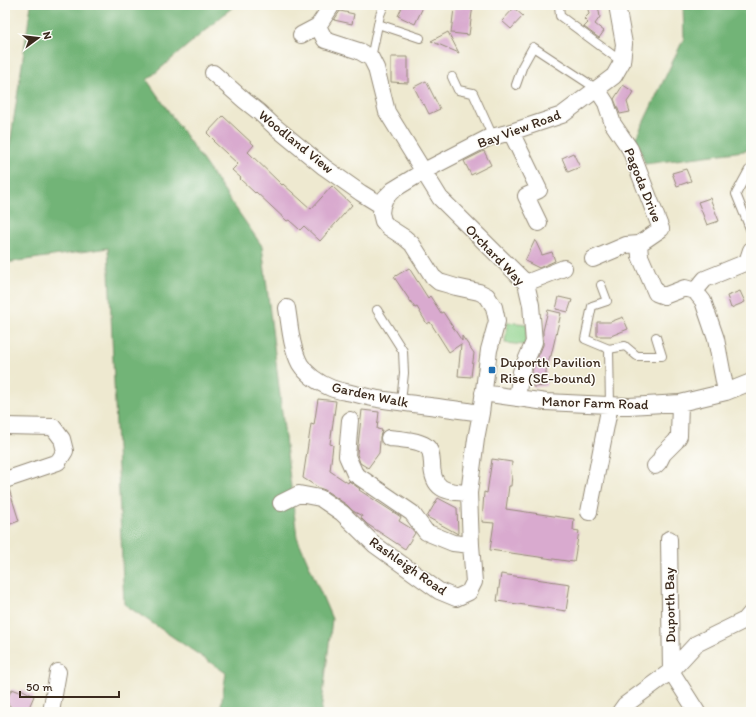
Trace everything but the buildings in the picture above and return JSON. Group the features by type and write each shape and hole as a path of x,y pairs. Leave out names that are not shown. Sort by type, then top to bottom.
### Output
{"street":[{"path":"301,35 318,26 332,5"},
{"name":"Bay View Road","path":"382,206 385,198 393,190 424,171 488,138 562,115 614,76 622,62 624,44 617,5"},
{"path":"318,26 325,40 359,51 371,58"},
{"name":"Orchard Way","path":"371,58 376,68 388,112 440,198 526,283 531,305 534,342 521,372 517,398"},
{"name":"Woodland View","path":"213,73 302,150 382,206"},
{"name":"Pagoda Drive","path":"597,89 606,103 613,124 630,149 655,210 661,229 639,244"},
{"path":"511,132 539,190 526,196 539,223"},
{"name":"Rashleigh Road","path":"281,503 299,494 320,498 342,513 375,546 439,591 456,598 469,592 474,582 469,494 481,413 488,350 497,321 494,307 487,296 479,292 439,282 433,277 412,244 388,227 383,221 381,213 382,206"},
{"path":"593,259 626,245 639,244 640,256 656,293 664,296 685,288 695,291 703,301 716,339 726,392"},
{"path":"695,291 705,279 747,262 751,250"},
{"path":"526,283 564,268"},
{"name":"Garden Walk","path":"287,308 295,351 301,364 309,375 318,382 332,388 364,396 481,413"},
{"name":"Manor Farm Road","path":"483,393 546,402 629,406 680,403 726,392 751,382"},
{"path":"655,466 660,462 663,454 679,436 680,403"},
{"path":"589,512 610,405"},
{"path":"350,420 347,456 355,474 412,513 426,532 453,543 471,545"},
{"path":"5,426 53,427 62,439 65,451 58,462 5,480"},
{"path":"389,438 419,442 426,446 431,453 432,474 440,487 452,493 469,494"},
{"name":"Duporth Bay","path":"669,539 671,671"},
{"name":"Duporth Bay","path":"620,712 625,705 671,671 696,644 745,620 751,613"},
{"path":"671,671 697,712"},
{"path":"51,712 58,672"}],"lane":[{"path":"371,58 380,15 384,5"},
{"path":"559,5 560,16 622,62"},
{"path":"378,24 420,38"},
{"path":"516,85 523,65 533,47 597,89"},
{"path":"452,77 458,90 473,93 493,137"},
{"path":"749,170 736,194 751,231"},
{"path":"601,285 607,301 592,306 586,339 609,350 625,346 637,356 662,356 656,337"},
{"path":"377,310 403,351 404,372 401,402"},
{"path":"609,350 610,405"}],"green space":[{"path":"31,5 235,5 147,80 262,246 297,537 332,619 321,712 220,712 226,673 124,604 108,248 5,263 5,177"},
{"path":"683,5 751,5 751,150 645,164 636,138 684,38"},
{"path":"507,322 527,324 525,345 505,343"}],"place":[{"name":"Duporth Pavilion Rise (SE-bound)","path":"492,370"}]}
